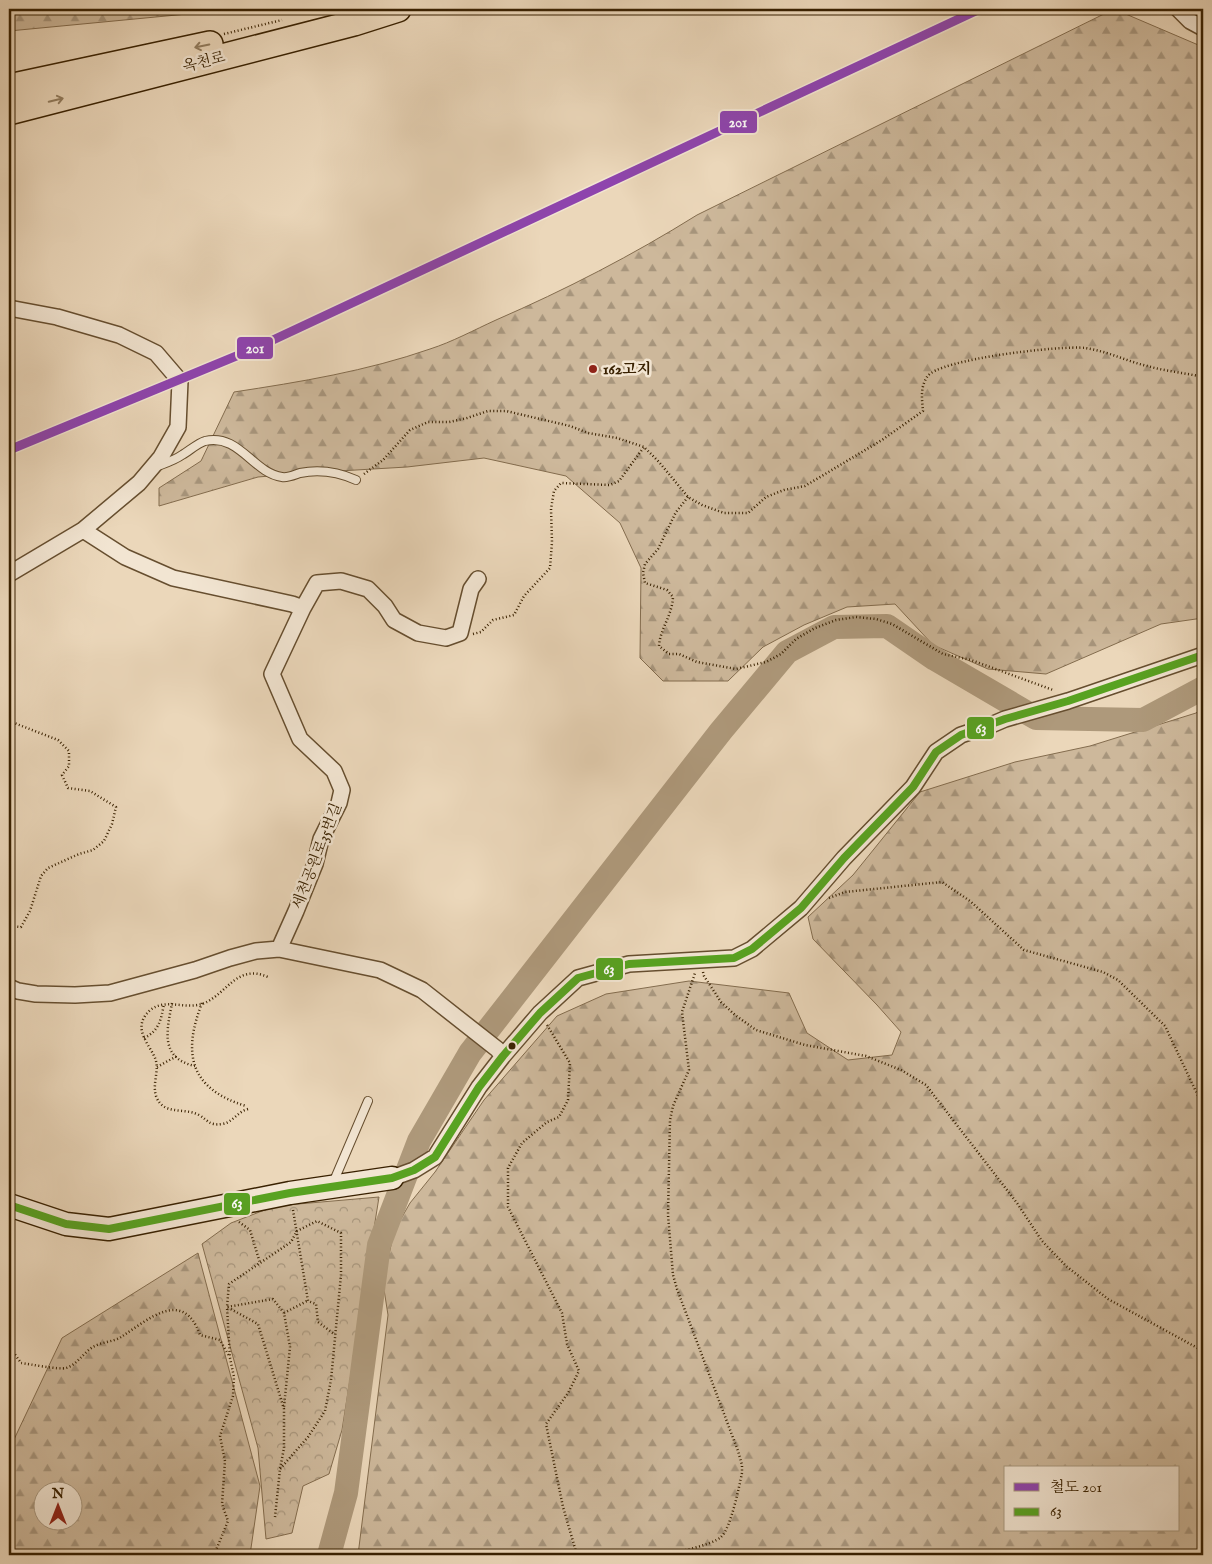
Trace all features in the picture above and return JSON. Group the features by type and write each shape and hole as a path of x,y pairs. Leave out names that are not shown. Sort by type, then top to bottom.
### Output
{"main road":[{"name":"옥천로","path":"9,87 249,36 351,9"},
{"name":"옥천로","path":"9,112 336,28 398,9"}],"street":[{"path":"1178,9 1190,21 1203,28"},
{"path":"9,308 57,317 119,335 156,353 180,381 178,426 161,458 139,483 83,530 9,574"},
{"path":"83,530 125,557 173,578 303,608"},
{"path":"460,633 471,589 478,579"},
{"name":"세천공원로35번길","path":"279,949 315,864 321,839 339,803 342,790 334,771 300,739 272,674 317,583 341,581 368,589 394,620 418,633 446,638 460,633"},
{"path":"9,1205 66,1224 109,1229 290,1192 392,1178 414,1170 435,1157 500,1053 578,978 629,964 734,958 752,949 801,908 844,858 913,787 936,752 961,735 1005,719 1075,699 1203,655"},
{"path":"9,987 18,991 36,994 75,995 110,993 256,951 279,949 380,970 422,990 500,1053"}],"lane":[{"path":"150,470 181,456 204,441 225,441 244,452 272,475 285,477 322,471 343,474 356,480"},
{"path":"332,1187 368,1101"}],"path":[{"path":"356,480 382,460 410,430 428,422 449,422 488,411 506,411 570,426 588,434 617,438 644,447 688,497 702,505 724,513 748,513 766,497 784,490 806,486 876,443 923,411 922,392 927,376 936,370 975,359 1017,351 1084,348 1105,352 1147,366 1203,377"},
{"path":"460,633 481,632 493,620 514,615 524,596 550,568 552,542 551,510 554,491 561,482 610,485 620,481 644,447"},
{"path":"688,497 676,512 658,549 645,564 642,573 645,583 667,590 673,598 673,609 660,638 659,646 669,654 679,654 697,662 736,669 766,662 781,654 796,639 814,628 836,620 856,617 876,619 910,633 943,654 971,660 1075,699"},
{"path":"9,721 58,740 69,751 69,766 62,775 68,788 90,791 116,806 112,824 104,842 93,850 48,868 41,876 30,911 20,927 9,926"},
{"path":"827,898 845,892 942,882 970,901 1024,950 1103,972 1118,980 1166,1026 1203,1104"},
{"path":"700,961 704,976 721,1002 756,1030 805,1045 866,1056 901,1070 926,1085 1017,1203 1042,1241 1066,1266 1108,1299 1203,1351"},
{"path":"665,1555 721,1538 729,1524 742,1473 738,1451 677,1289 670,1239 670,1120 673,1106 688,1070 682,1012 684,1000 700,961"},
{"path":"248,1109 242,1111 225,1124 217,1125 208,1123 199,1115 174,1111 160,1103 156,1095 156,1060 144,1038 142,1024 144,1017 150,1010 164,1004 196,1006 213,998 234,979 241,976 262,974 268,977"},
{"path":"144,1038 158,1028 164,1004"},
{"path":"172,1004 167,1029 167,1041 177,1056 188,1065 195,1066"},
{"path":"202,1004 193,1028 192,1053 195,1066 212,1091 246,1106"},
{"path":"540,1013 570,1063 568,1100 559,1117 547,1122 522,1143 508,1168 508,1207 562,1313 568,1344 579,1371 568,1393 546,1424 563,1507 577,1555"},
{"path":"157,1067 177,1056"},
{"path":"292,1204 308,1301"},
{"path":"221,1207 227,1216 235,1218 250,1230 260,1263"},
{"path":"214,1555 228,1521 222,1504 225,1461 220,1436 233,1396 234,1377 230,1358 227,1307 229,1284 291,1242 297,1231 317,1221 341,1233 341,1275 326,1411 308,1437 280,1469"},
{"path":"227,1307 273,1299 284,1313 290,1347 284,1408 284,1448 275,1517"},
{"path":"284,1313 308,1301 316,1304 318,1322 334,1334"},
{"path":"227,1307 258,1324 284,1408"},
{"path":"9,1346 21,1363 64,1369 73,1364 94,1346 119,1339 146,1320 170,1309 186,1313 196,1325 200,1335 220,1340 230,1358"}],"green space":[{"path":"9,9 216,9 208,12 9,31"},
{"path":"1114,9 1203,47 1203,618 1161,624 1046,674 988,669 933,645 895,604 847,607 804,625 763,647 728,681 663,681 640,658 641,568 620,523 566,476 484,458 407,467 258,477 159,506 159,488 201,461 234,392 358,370 406,357 455,339 548,297 623,258 697,215"},
{"path":"1203,708 1203,1555 358,1555 388,1315 383,1283 394,1231 410,1203 435,1172 484,1100 557,1016 606,994 689,981 789,993 807,1033 848,1060 892,1055 901,1032 813,939 808,917 853,875 920,792 1015,762 1090,746 1196,713"},
{"path":"379,1197 342,1430 329,1474 303,1486 292,1533 266,1539 258,1448 202,1244 231,1223 275,1206"},
{"path":"198,1253 260,1486 250,1555 9,1555 9,1450 62,1338"}],"waterway":[{"path":"329,1555 346,1493 379,1245 419,1141 470,1053 721,731 787,652 834,627 887,626 935,659 1036,718 1143,720 1203,688"}],"rail line":[{"name":"201","path":"9,450 258,347 980,9"}],"transit line":[{"name":"63","path":"9,1205 66,1224 109,1229 290,1193 392,1178 414,1170 435,1157 479,1087 503,1056 540,1013 578,978 629,964 734,958 752,949 801,908 844,858 913,787 936,752 961,735 1203,655"}],"place":[{"name":"162고지","path":"593,369"}]}
